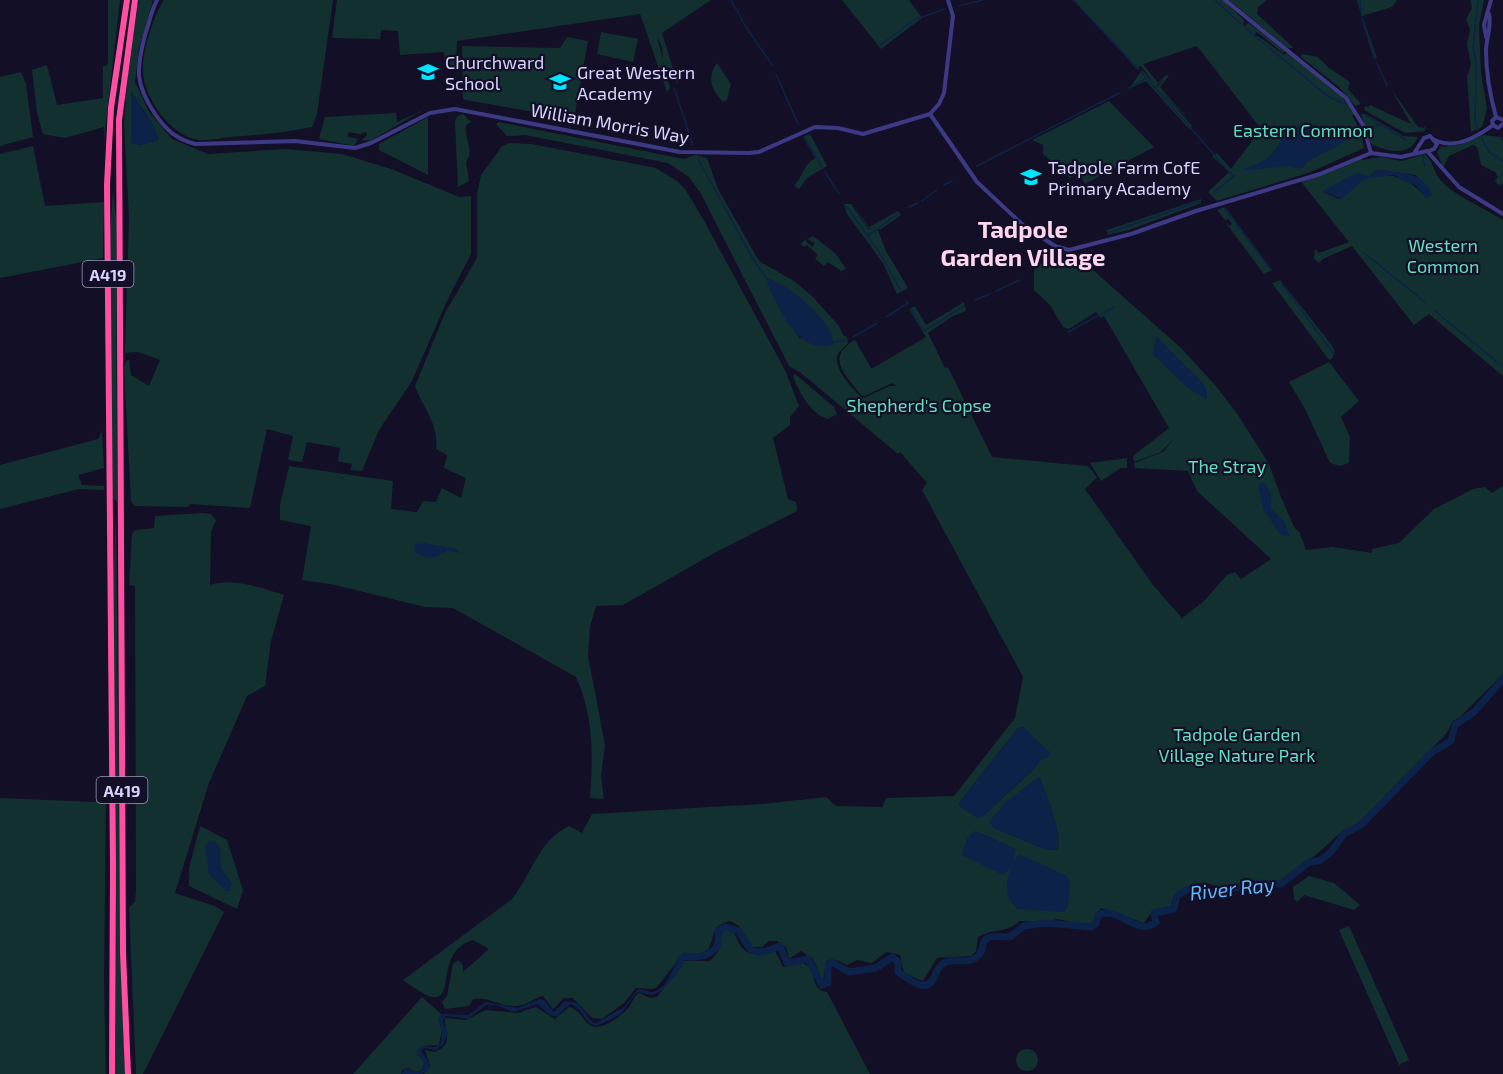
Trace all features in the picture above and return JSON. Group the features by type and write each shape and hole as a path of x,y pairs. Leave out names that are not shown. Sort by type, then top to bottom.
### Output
{"highway":[{"name":"A419","path":"112,1074 113,867 107,185 111,108 127,0"},
{"name":"A419","path":"128,1074 123,953 119,120 127,45 135,0"}],"street":[{"name":"William Morris Way","path":"157,0 138,61 139,81 144,96 166,129 182,140 195,144 302,141 355,148 371,143 429,113 455,109 680,152 753,153 815,127 838,128 867,134 930,114"},
{"path":"948,0 952,16 944,93 940,103 930,114 977,182 1024,226 1056,246 1069,250 1131,234 1196,211 1320,174 1371,153 1401,157 1446,144 1459,143 1493,125 1496,117 1487,78 1484,26 1491,0"},
{"path":"1226,0 1346,98 1363,124 1371,153"},
{"path":"1496,117 1503,120"},
{"path":"1493,125 1498,128 1503,124"},
{"path":"1415,153 1427,136 1446,144"},
{"path":"1436,140 1436,162"},
{"path":"1422,142 1436,162 1459,187 1503,214"}],"green space":[{"path":"108,0 120,0 104,140 104,127 65,138 43,134 37,113 32,70 47,65 57,105 103,98 103,66 107,66 108,62"},
{"path":"139,0 153,0 139,49 135,82 149,112 172,139 208,154 285,149 342,154 394,170 459,197 471,196 471,254 446,303 412,381 379,430 362,471 350,470 352,464 338,461 340,448 307,442 302,462 288,460 293,436 267,429 250,508 190,504 188,507 134,506 131,501 124,368 129,359 131,375 149,386 160,360 138,352 125,353 129,218 124,123 129,60","holes":["131,91 153,125 158,140 140,145 132,142"]},
{"path":"164,0 333,0 317,114 312,127 272,134 203,140 178,132 160,114 144,81 144,54 156,14"},
{"path":"337,0 711,0 662,33 678,84 666,71 670,88 667,92 640,14 457,41 456,67 445,63 444,52 400,55 398,31 381,30 380,39 332,38","holes":["657,36 662,48 663,61"]},
{"path":"842,0 909,0 922,18 881,49"},
{"name":"Eastern Common","path":"1073,0 1223,0 1244,20 1243,27 1249,23 1286,51 1283,53 1257,32 1254,36 1258,36 1284,55 1287,52 1339,93 1355,115 1352,115 1361,133 1364,148 1311,172 1217,201 1208,192 1229,172 1212,156 1217,153 1231,169 1261,129 1197,46 1143,64 1158,83 1166,75 1169,76 1160,87 1193,125 1157,87 1164,79 1156,86 1141,66 1136,69 1116,44"},
{"path":"1229,0 1267,0 1258,7 1257,14 1294,48 1288,48"},
{"path":"1357,0 1397,0 1392,7 1362,16 1377,58 1373,58"},
{"path":"1470,0 1484,0 1479,26 1481,72 1487,109 1482,127 1471,132 1467,77 1471,64 1467,44 1470,30 1466,19 1472,8"},
{"path":"601,32 638,39 633,62 597,54"},
{"path":"567,37 588,41 574,119 463,98 462,46 560,48"},
{"path":"1302,54 1318,57 1329,68 1350,82 1348,89 1361,104 1355,106 1339,87 1301,57"},
{"path":"717,63 731,84 727,100 723,102 716,93 711,79"},
{"path":"1142,70 1192,126 1189,129 1146,81 1129,89"},
{"path":"21,72 26,84 33,137 0,146 0,77"},
{"path":"1391,89 1418,127 1424,128 1426,124 1425,131 1405,133 1364,110 1365,106 1370,105 1411,124"},
{"path":"1109,101 1154,147 1085,184 1079,173 1070,178 1043,154 1043,145 1032,140"},
{"path":"425,109 370,141 362,140 367,135 366,132 360,134 348,132 348,137 358,139 354,146 319,139 325,117 396,113 397,122"},
{"path":"463,114 471,122 466,125 470,153 466,162 469,181 458,187 455,122 457,116"},
{"path":"1361,114 1366,114 1403,136 1418,137 1414,144 1404,150 1377,147 1371,144"},
{"path":"428,117 428,175 379,150 379,144"},
{"path":"499,122 684,159 695,155 707,158 718,189 759,261 794,281 812,296 847,337 848,343 838,354 837,363 845,379 862,398 890,386 897,386 892,383 865,396 861,395 841,367 841,353 846,347 855,340 873,368 926,337 909,309 915,306 926,325 964,302 966,311 953,316 928,333 945,368 948,367 992,457 1088,466 1097,477 1085,489 1153,585 1182,618 1204,601 1227,575 1235,572 1241,579 1271,559 1197,491 1188,471 1135,468 1134,463 1163,452 1175,437 1161,452 1134,462 1133,456 1169,428 1104,316 1101,318 1096,312 1069,329 1063,327 1050,305 1034,290 1034,270 1043,261 1050,247 1077,256 1181,348 1216,386 1238,415 1269,464 1281,497 1294,527 1300,533 1306,550 1333,547 1372,553 1372,549 1399,543 1434,509 1473,489 1485,487 1492,493 1503,486 1503,674 1460,717 1453,721 1446,734 1357,824 1340,833 1317,854 1279,881 1265,880 1220,888 1207,883 1194,884 1174,894 1171,906 1153,910 1144,923 1101,908 1090,926 1057,919 1045,922 1019,921 1009,928 978,937 976,951 971,956 937,958 923,981 904,973 900,955 886,952 872,963 857,960 847,965 837,960 826,961 823,981 813,959 801,951 789,959 786,947 777,941 769,941 762,947 750,947 739,926 730,921 716,929 708,949 699,955 682,955 657,987 653,989 636,988 624,1003 602,1019 592,1018 573,998 564,998 553,1009 543,996 520,1006 510,1006 479,998 473,999 469,1006 445,1009 442,1002 447,996 453,964 458,960 463,965 463,972 489,949 473,940 461,946 449,964 440,996 426,995 403,980 512,899 536,859 558,832 569,826 582,833 592,814 761,804 826,797 836,806 882,807 886,798 954,796 1015,718 1023,677 922,490 927,483 900,452 898,454 801,373 789,366 701,194 689,177 668,163 525,135 507,136 496,124","holes":["772,280 795,294 819,317 800,339 780,307","1023,727 1049,756 1039,761 1035,768 982,817 959,803 1018,728","1040,778 1056,825 1057,850 1045,849 994,828","975,831 1015,849 1008,871"]},
{"path":"810,134 827,166 807,178 799,189 794,186 808,164 815,158 803,137"},
{"path":"1483,135 1501,137 1503,141 1503,184 1498,185 1495,181 1498,177 1495,172 1481,165 1477,147 1473,145 1449,156 1443,168 1437,152 1441,147 1458,145"},
{"path":"510,143 532,144 656,168 677,181 685,189 703,219 785,370 799,406 790,417 790,425 773,438 788,499 796,502 797,511 718,551 623,605 596,606 590,627 588,656 605,745 601,776 604,799 590,798 591,736 586,707 576,677 453,608 425,607 335,585 302,580 311,526 280,520 280,505 289,466 393,481 391,509 417,512 423,501 436,502 442,488 461,498 466,478 444,468 447,455 436,449 433,424 415,386 445,313 477,258 477,194 481,175 502,146"},
{"path":"33,146 45,206 104,202 103,258 0,278 0,154"},
{"name":"Western Common","path":"1425,154 1437,175 1451,190 1503,220 1503,376 1429,314 1414,325 1352,246 1319,263 1314,259 1315,249 1319,253 1349,242 1302,183 1303,180 1362,158 1363,160 1380,157 1402,161","holes":["1380,170 1416,175 1432,196 1426,198 1406,181 1382,175 1361,181 1339,199 1323,192 1353,176 1370,176"]},
{"path":"113,190 116,218 117,502 112,498 110,236"},
{"path":"1201,199 1201,203 1129,230 1107,235 1107,230"},
{"path":"852,203 869,227 898,211 901,215 880,230 877,228 886,251 908,288 897,294 883,263 847,214 844,204 851,204 868,229 877,227 868,228"},
{"path":"1225,207 1272,270 1264,274 1226,223 1230,226 1232,224 1228,219 1225,220 1217,210"},
{"path":"813,236 836,254 846,269 841,271 841,274 840,270 828,262 824,266 815,259 818,255 807,245 804,247 801,244 805,240 812,247 815,243 807,239"},
{"path":"1280,280 1331,344 1335,352 1332,359 1329,360 1272,283"},
{"path":"1329,362 1359,401 1341,417 1350,437 1349,463 1340,466 1330,463 1306,411 1289,382"},
{"path":"795,374 834,407 837,414 828,419 816,413 802,396 793,376"},
{"path":"102,431 104,468 78,475 82,485 104,486 104,490 79,489 0,509 0,465 98,439"},
{"path":"1127,458 1127,468 1121,468 1101,481 1090,463"},
{"path":"116,512 120,932 125,1074 115,1074 113,576"},
{"path":"211,514 216,520 211,532 210,585 237,583 284,595 271,641 265,686 247,696 209,783 175,893 215,906 224,912 143,1074 136,1074 129,907 135,902 136,890 135,586 129,585 132,534 135,530 154,528 155,516"},
{"path":"0,798 94,802 106,799 104,982 106,1074 0,1074"},
{"path":"200,826 227,840 243,890 237,909 189,886 189,868"},
{"path":"1309,876 1334,883 1360,905 1354,910 1304,895 1297,902 1294,899 1293,887"},
{"path":"1349,926 1409,1060 1399,1065 1339,930"},
{"path":"723,929 730,929 747,952 756,954 775,951 783,967 803,963 812,969 815,984 819,989 827,992 870,1074 424,1074 430,1066 425,1050 434,1052 446,1042 445,1018 466,1020 486,1010 518,1013 536,1007 555,1019 569,1007 576,1010 587,1023 594,1027 605,1025 625,1011 639,993 650,998 657,997 684,961 710,961 718,952"},
{"path":"422,997 441,1014 439,1021 442,1030 439,1045 422,1046 417,1050 424,1062 423,1069 416,1072 408,1068 402,1070 401,1074 353,1074"},
{"path":"1027,1049 1035,1052 1038,1060 1035,1068 1027,1071 1019,1068 1016,1060 1019,1052"}],"water":[{"path":"131,91 153,125 158,140 140,145 131,143"},
{"path":"1293,125 1317,125 1333,135 1353,137 1307,162 1302,169 1284,166 1244,171 1274,152"},
{"path":"1377,170 1417,177 1428,188 1432,196 1426,198 1416,186 1394,175 1364,179 1342,199 1322,191 1357,173 1370,176"},
{"path":"769,279 798,296 819,316 832,336 833,345 820,346 809,343 791,328 767,283"},
{"path":"1156,336 1202,382 1207,390 1207,399 1184,384 1153,355"},
{"path":"1264,482 1271,494 1271,509 1284,521 1290,537 1280,534 1263,509 1258,484"},
{"path":"419,542 457,549 461,553 447,550 435,557 427,557 414,551 415,544"},
{"path":"1023,727 1052,754 1039,761 1035,768 982,817 978,818 960,807 959,803 1018,728"},
{"path":"1038,777 1053,813 1058,835 1057,850 1045,849 994,828 989,822 1006,802"},
{"path":"975,831 1016,849 1013,863 1018,855 1021,855 1067,876 1070,881 1068,907 1063,912 1017,909 1010,900 1007,889 1011,867 1003,875 962,855 967,838"},
{"path":"215,841 220,848 221,868 232,883 230,891 225,891 209,874 205,847 209,842"},
{"path":"683,955 688,956 665,987 655,994 636,993 621,1014 597,1026 589,1022 578,1009 570,1004 556,1017 537,1004 514,1012 496,1005 486,1005 468,1019 446,1016 443,1021 448,1034 443,1045 436,1050 424,1048 421,1051 429,1062 429,1068 423,1074 401,1074 406,1068 416,1072 423,1069 424,1062 417,1054 420,1046 434,1047 441,1044 442,1030 438,1019 441,1014 468,1015 486,1002 518,1008 539,999 544,1000 554,1012 565,1001 578,1003 592,1022 596,1023 624,1007 638,989 652,992 658,990 667,981"}],"waterway":[{"path":"731,0 772,65"},
{"path":"959,6 983,0"},
{"path":"1074,0 1078,5"},
{"path":"1215,0 1241,24"},
{"path":"1360,0 1361,14"},
{"path":"1478,0 1473,48 1476,62 1475,122 1478,130"},
{"path":"1081,8 1138,69"},
{"path":"880,45 914,20 945,9"},
{"path":"1362,19 1375,59"},
{"path":"1244,26 1253,35"},
{"path":"1256,37 1329,97 1346,104"},
{"path":"1377,63 1387,86"},
{"path":"1141,72 1233,176"},
{"path":"776,74 798,124"},
{"path":"1128,88 1145,79"},
{"path":"674,88 693,145"},
{"path":"977,166 1119,93"},
{"path":"1365,115 1406,140"},
{"path":"1369,129 1379,125"},
{"path":"805,138 822,167"},
{"path":"1482,138 1489,152 1503,161"},
{"path":"1423,155 1425,166"},
{"path":"698,159 753,259 768,280"},
{"path":"825,172 839,194"},
{"path":"1214,192 1235,175"},
{"path":"944,185 952,181"},
{"path":"922,201 937,190"},
{"path":"1108,233 1200,201"},
{"path":"909,207 918,203"},
{"path":"846,206 878,250 901,291"},
{"path":"1224,208 1270,269"},
{"path":"879,228 897,214"},
{"path":"868,235 876,230"},
{"path":"1364,253 1425,302"},
{"path":"996,291 1020,280"},
{"path":"1282,284 1334,354"},
{"path":"975,300 990,294"},
{"path":"886,317 908,303 906,300"},
{"path":"911,309 924,331 963,307"},
{"path":"1068,332 1114,307"},
{"path":"1435,311 1503,367"},
{"path":"853,337 877,323"},
{"path":"834,342 848,339"},
{"name":"River Ray","path":"681,959 684,956 698,957 711,952 718,944 718,930 726,927 739,931 754,951 759,952 780,946 787,963 808,959 822,985 828,983 828,966 832,962 849,972 876,968 892,957 898,962 898,972 916,984 926,985 930,983 944,963 971,960 981,952 985,940 997,936 1010,937 1024,926 1046,923 1091,927 1096,924 1098,915 1106,913 1135,924 1149,926 1156,922 1154,913 1174,909 1177,896 1188,889 1198,889 1212,894 1254,883 1281,884 1309,862 1319,861 1330,853 1344,834 1362,824 1432,752 1451,741 1455,725 1474,712 1503,679"}],"place":[{"name":"Churchward School","path":"428,72"},
{"name":"Great Western Academy","path":"560,82"},
{"name":"Tadpole Farm CofE Primary Academy","path":"1031,177"}],"district":[{"name":"Tadpole Garden Village","path":"1023,242"}],"park label":[{"name":"Shepherd's Copse","path":"919,405"},
{"name":"The Stray","path":"1227,466"},
{"name":"Tadpole Garden Village Nature Park","path":"1237,744"}]}
